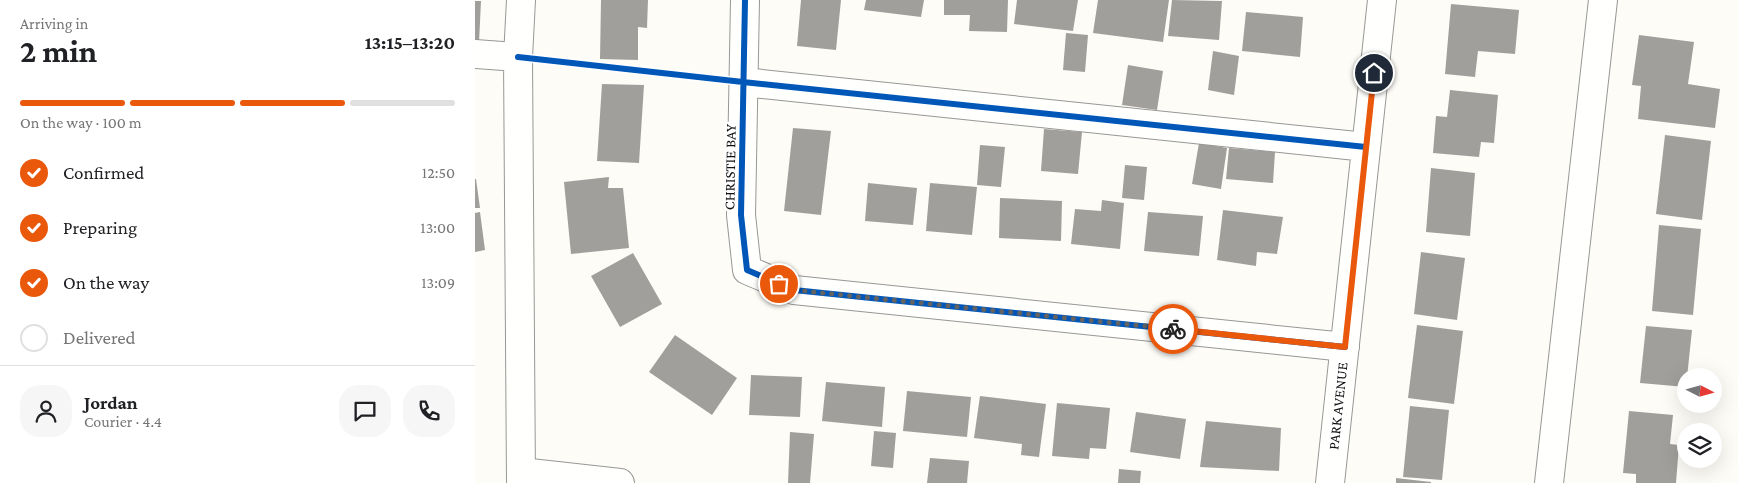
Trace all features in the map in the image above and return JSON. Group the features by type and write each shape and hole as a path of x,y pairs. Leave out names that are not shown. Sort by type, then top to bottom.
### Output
{"street":[{"path":"521,0 518,57 521,478 620,483"},
{"name":"CHRISTIE BAY","path":"745,0 741,215 747,270 794,290 1345,347"},
{"name":"PARK AVENUE","path":"1330,483 1382,0"},
{"path":"1549,483 1603,0"},
{"path":"475,54 518,57"},
{"path":"743,82 1366,147"}],"building":[{"path":"601,0 648,0 647,28 638,27 638,60 600,59"},
{"path":"801,0 841,0 836,50 797,46"},
{"path":"866,0 924,0 921,17 864,10"},
{"path":"944,0 1008,0 1007,32 969,31 970,15 944,15"},
{"path":"1017,0 1078,0 1073,31 1014,24"},
{"path":"1098,0 1169,0 1163,42 1093,33"},
{"path":"1172,0 1222,1 1219,40 1168,36"},
{"path":"475,1 481,1 479,43 475,43"},
{"path":"1451,4 1519,10 1515,54 1478,51 1475,77 1445,74"},
{"path":"1246,12 1303,17 1300,57 1242,51"},
{"path":"1066,33 1088,35 1085,72 1063,70"},
{"path":"1639,35 1694,42 1688,84 1720,89 1715,128 1638,119 1641,86 1632,85"},
{"path":"1213,51 1239,56 1234,95 1208,90"},
{"path":"1128,65 1163,71 1157,110 1122,105"},
{"path":"602,84 644,85 639,163 597,161"},
{"path":"1450,90 1498,95 1494,143 1481,142 1479,157 1433,153 1436,116 1447,117"},
{"path":"793,128 831,131 821,215 784,211"},
{"path":"1044,129 1082,132 1078,174 1041,171"},
{"path":"1665,135 1711,141 1702,220 1656,214"},
{"path":"1199,143 1227,148 1221,189 1192,184"},
{"path":"980,145 1005,147 1001,187 977,185"},
{"path":"1229,148 1275,152 1273,183 1226,179"},
{"path":"1125,165 1147,167 1144,200 1122,198"},
{"path":"1431,168 1475,173 1470,236 1426,232"},
{"path":"609,177 608,188 623,188 629,248 571,254 564,182"},
{"path":"476,179 480,208 475,208"},
{"path":"868,183 917,188 913,225 865,221"},
{"path":"930,183 977,187 972,235 926,231"},
{"path":"1000,198 1062,201 1061,241 999,238"},
{"path":"1102,200 1124,203 1120,249 1071,244 1075,209 1101,211"},
{"path":"1223,210 1283,217 1277,254 1257,252 1256,266 1217,260"},
{"path":"480,212 485,250 475,252 475,213"},
{"path":"1148,212 1203,216 1199,256 1144,251"},
{"path":"1659,225 1701,229 1693,315 1652,311"},
{"path":"1421,252 1465,258 1457,320 1414,314"},
{"path":"633,253 662,304 620,327 591,276"},
{"path":"1417,325 1463,331 1454,404 1408,398"},
{"path":"1646,326 1692,330 1688,368 1677,368 1677,386 1640,383"},
{"path":"675,335 737,378 712,415 649,372"},
{"path":"751,375 802,377 800,417 749,415"},
{"path":"826,382 885,387 882,427 822,421"},
{"path":"907,391 971,397 967,437 903,431"},
{"path":"980,396 1046,404 1039,457 1021,455 1022,444 974,438"},
{"path":"1057,403 1110,408 1106,449 1090,448 1089,459 1052,456"},
{"path":"1410,406 1449,410 1442,480 1403,477"},
{"path":"1629,411 1673,415 1670,444 1677,445 1676,483 1636,483 1636,474 1623,473"},
{"path":"1136,412 1186,419 1180,459 1130,452"},
{"path":"1206,421 1281,428 1279,471 1200,467"},
{"path":"874,431 896,433 893,468 871,466"},
{"path":"790,432 814,434 810,483 788,483"},
{"path":"930,458 969,461 967,483 927,483"},
{"path":"1119,469 1141,471 1140,483 1118,483"},
{"path":"1396,478 1431,482 1431,483 1396,483"}],"cycle path":[{"path":"745,0 741,215 747,270 794,290 1345,347"},
{"path":"518,57 1366,147"}],"way so far":[{"path":"779,284 794,290 1173,329"}],"route":[{"path":"1173,329 1345,347 1374,73"}]}
